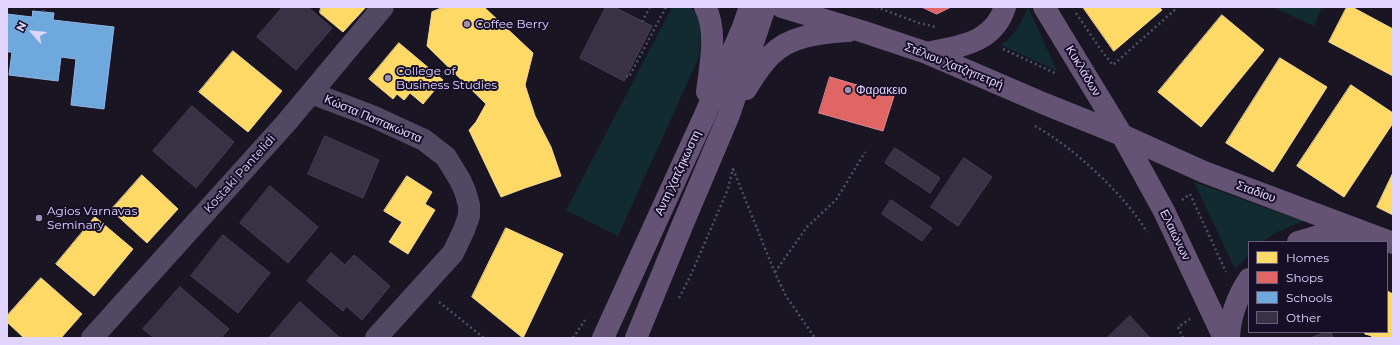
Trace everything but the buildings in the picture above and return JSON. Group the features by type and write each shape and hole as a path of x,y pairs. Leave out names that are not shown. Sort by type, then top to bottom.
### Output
{"main road":[{"path":"704,117 712,65 711,19 705,7"},
{"name":"Αντη Χατζηκωστη","path":"603,338 704,117 743,27 750,7"},
{"name":"Αντη Χατζηκωστη","path":"636,338 729,115 765,7"},
{"name":"Στέλιου Χατζηπετρή","path":"782,7 861,30 927,53 1045,104 1122,135"},
{"path":"927,53 969,44 982,38 999,20 1005,7"},
{"name":"Κυκλάδων","path":"1044,7 1122,135"},
{"path":"729,115 759,69 770,56 786,43 797,38 826,33 861,30"},
{"name":"Σταδίου","path":"1122,135 1204,172 1388,241"},
{"name":"Ελαιώνων","path":"1122,135 1164,211 1224,338"},
{"path":"1301,241 1322,235 1360,231"},
{"path":"1229,338 1234,307 1243,288 1239,278"}],"street":[{"name":"Kostaki Pantelidi","path":"92,338 312,93 383,7"},
{"name":"Κώστα Παπακώστα","path":"312,93 372,116 424,140 446,157 460,180 469,205 469,216 453,253 376,338"}],"path":[{"path":"43,7 43,12"},
{"path":"642,22 650,7"},
{"path":"626,76 629,78 666,7"},
{"path":"876,7 919,23 939,28"},
{"path":"1072,7 1113,65 1178,7"},
{"path":"999,47 1061,76"},
{"path":"1034,126 1048,133 1090,166 1129,207 1142,224 1150,238"},
{"path":"775,273 807,227 836,200 865,152"},
{"path":"676,303 690,277 728,189 734,162"},
{"path":"733,169 775,273 786,296 815,338"},
{"path":"1182,200 1190,194 1239,278"},
{"path":"422,288 484,338"},
{"path":"1187,313 1193,326"}],"green space":[{"path":"672,7 690,7 698,18 701,30 699,57 618,236 566,210"},
{"path":"1028,7 1057,71 1001,45 1014,33"},
{"path":"1273,7 1322,7 1314,26"},
{"path":"1194,182 1303,221 1277,232 1264,241 1248,241 1248,256 1235,269"}],"place":[{"name":"Coffee Berry","path":"467,24"},
{"name":"College of Business Studies","path":"388,78"},
{"name":"Φαρακειο","path":"848,90"},
{"name":"Agios Varnavas Seminary","path":"39,218"}]}
